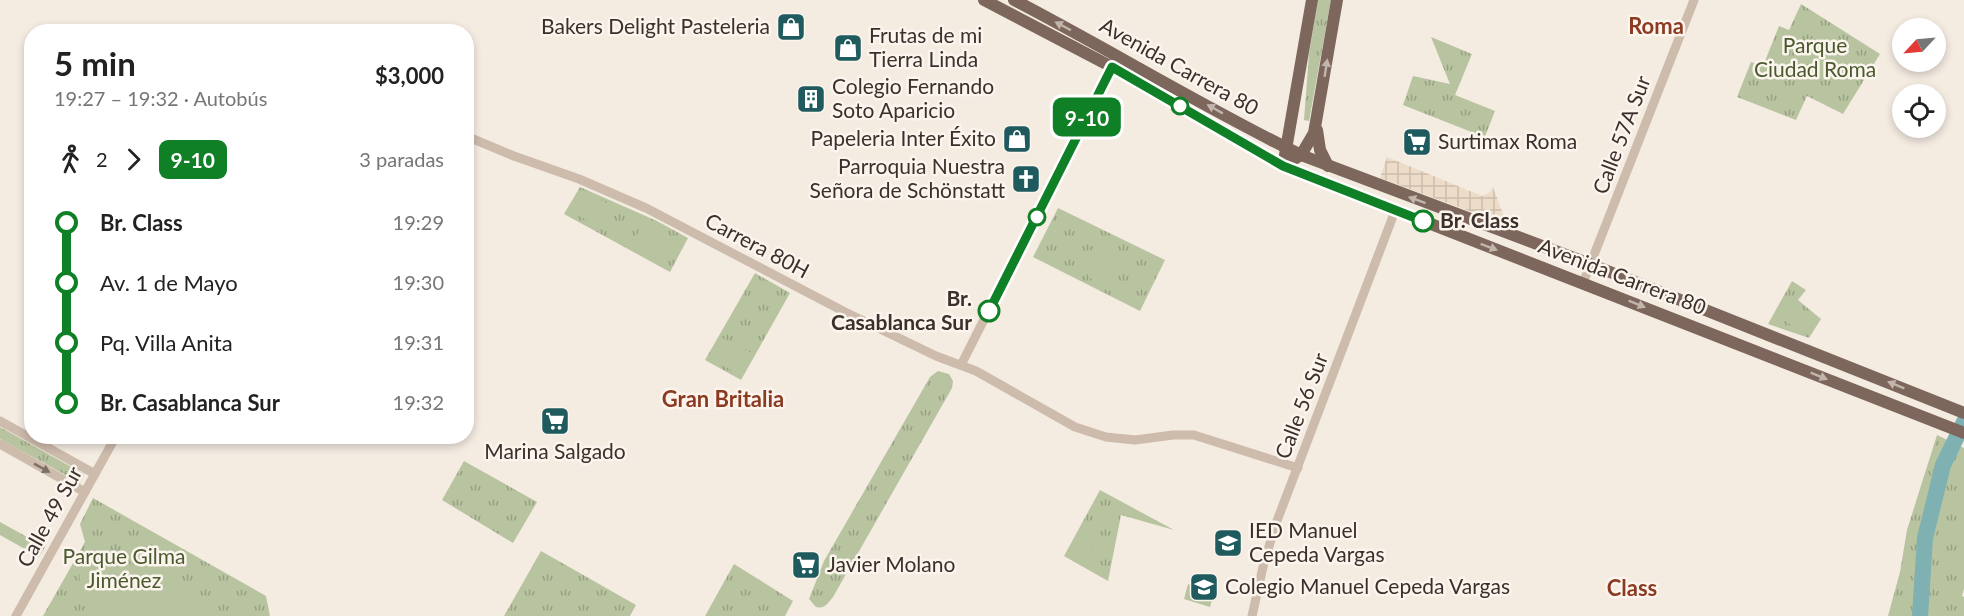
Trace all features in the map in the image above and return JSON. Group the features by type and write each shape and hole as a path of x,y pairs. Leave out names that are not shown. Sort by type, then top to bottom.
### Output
{"main road":[{"name":"Avenida Carrera 80","path":"984,0 1112,67 1283,166 1583,282 1964,434"},
{"name":"Avenida Carrera 80","path":"1014,0 1301,155 1590,264 1964,412"},
{"path":"1283,166 1312,0"},
{"path":"1283,166 1301,155 1312,140 1337,0"},
{"path":"1316,126 1320,150 1328,166"}],"street":[{"name":"Calle 57A Sur","path":"1583,282 1694,0"},
{"path":"961,365 1058,178 1112,67 1111,52"},
{"name":"Carrera 80H","path":"474,139 579,179 646,208 843,311 919,348 976,371 1076,427 1091,433 1135,440 1194,435 1298,468"},
{"name":"Calle 56 Sur","path":"1252,616 1275,526 1395,211"},
{"path":"0,421 24,434"},
{"path":"0,444 85,492"},
{"path":"41,444 95,474"},
{"name":"Calle 49 Sur","path":"16,616 112,444"}],"green space":[{"path":"1318,0 1331,0 1309,121 1304,120 1309,54"},
{"name":"Parque Ciudad Roma","path":"1801,4 1880,54 1843,114 1807,96 1796,120 1737,97 1751,62 1763,66 1779,26 1789,30"},
{"path":"1431,37 1472,54 1455,95 1495,111 1480,149 1474,133 1403,105 1413,76 1450,84"},
{"path":"580,187 657,221 688,238 670,272 564,214"},
{"path":"583,190 617,209 605,230 571,212"},
{"path":"1058,208 1165,260 1140,311 1033,257"},
{"path":"643,223 677,242 666,263 632,245"},
{"path":"1110,241 1121,265 1090,279 1079,256"},
{"path":"755,273 790,293 741,380 705,360"},
{"path":"1792,281 1806,290 1798,300 1821,319 1809,338 1768,324"},
{"path":"1787,301 1814,320 1804,334 1777,315"},
{"path":"719,336 753,354 742,376 708,357"},
{"path":"938,371 949,374 953,381 952,388 833,597 824,606 816,607 809,599 824,561 930,377"},
{"path":"0,427 24,440 24,444 30,444 84,474 80,483 0,439"},
{"path":"1937,435 1964,448 1964,589 1962,596 1964,597 1964,616 1888,616 1900,572 1907,530"},
{"path":"464,461 537,502 513,543 442,500"},
{"path":"1100,490 1174,530 1121,515 1108,581 1064,556"},
{"name":"Parque Gilma Jiménez","path":"93,498 266,596 270,616 43,616 85,542 80,524"},
{"path":"0,522 45,547 39,557 0,535"},
{"path":"1085,526 1100,535 1082,566 1067,557"},
{"path":"541,551 636,605 630,616 504,616"},
{"path":"95,557 107,561 117,579 123,565 133,564 202,599 226,616 95,616 82,590 80,570 83,563"},
{"path":"734,564 793,601 785,616 705,616"},
{"path":"1188,584 1214,592 1210,607 1184,599"}],"shaded area":[{"path":"1387,157 1482,196 1489,193 1493,187 1507,225 1380,178"}],"waterway":[{"path":"1920,616 1925,538 1943,465 1964,422"}],"bus line":[{"name":"9-10","path":"989,311 1112,67 1283,166 1423,221"}],"place":[{"name":"Bakers Delight Pasteleria","path":"791,27"},
{"name":"Frutas de mi Tierra Linda","path":"848,48"},
{"name":"Colegio Fernando Soto Aparicio","path":"811,99"},
{"name":"Papeleria Inter Éxito","path":"1017,139"},
{"name":"Surtimax Roma","path":"1417,142"},
{"name":"Parroquia Nuestra Señora de Schönstatt","path":"1026,179"},
{"name":"Br. Class","path":"1423,221"},
{"name":"Br. Casablanca Sur","path":"989,311"},
{"name":"Marina Salgado","path":"555,421"},
{"name":"IED Manuel Cepeda Vargas","path":"1228,543"},
{"name":"Javier Molano","path":"806,565"},
{"name":"Colegio Manuel Cepeda Vargas","path":"1204,587"}],"district":[{"name":"Roma","path":"1656,26"},
{"name":"Gran Britalia","path":"723,399"},
{"name":"Class","path":"1632,588"}]}
